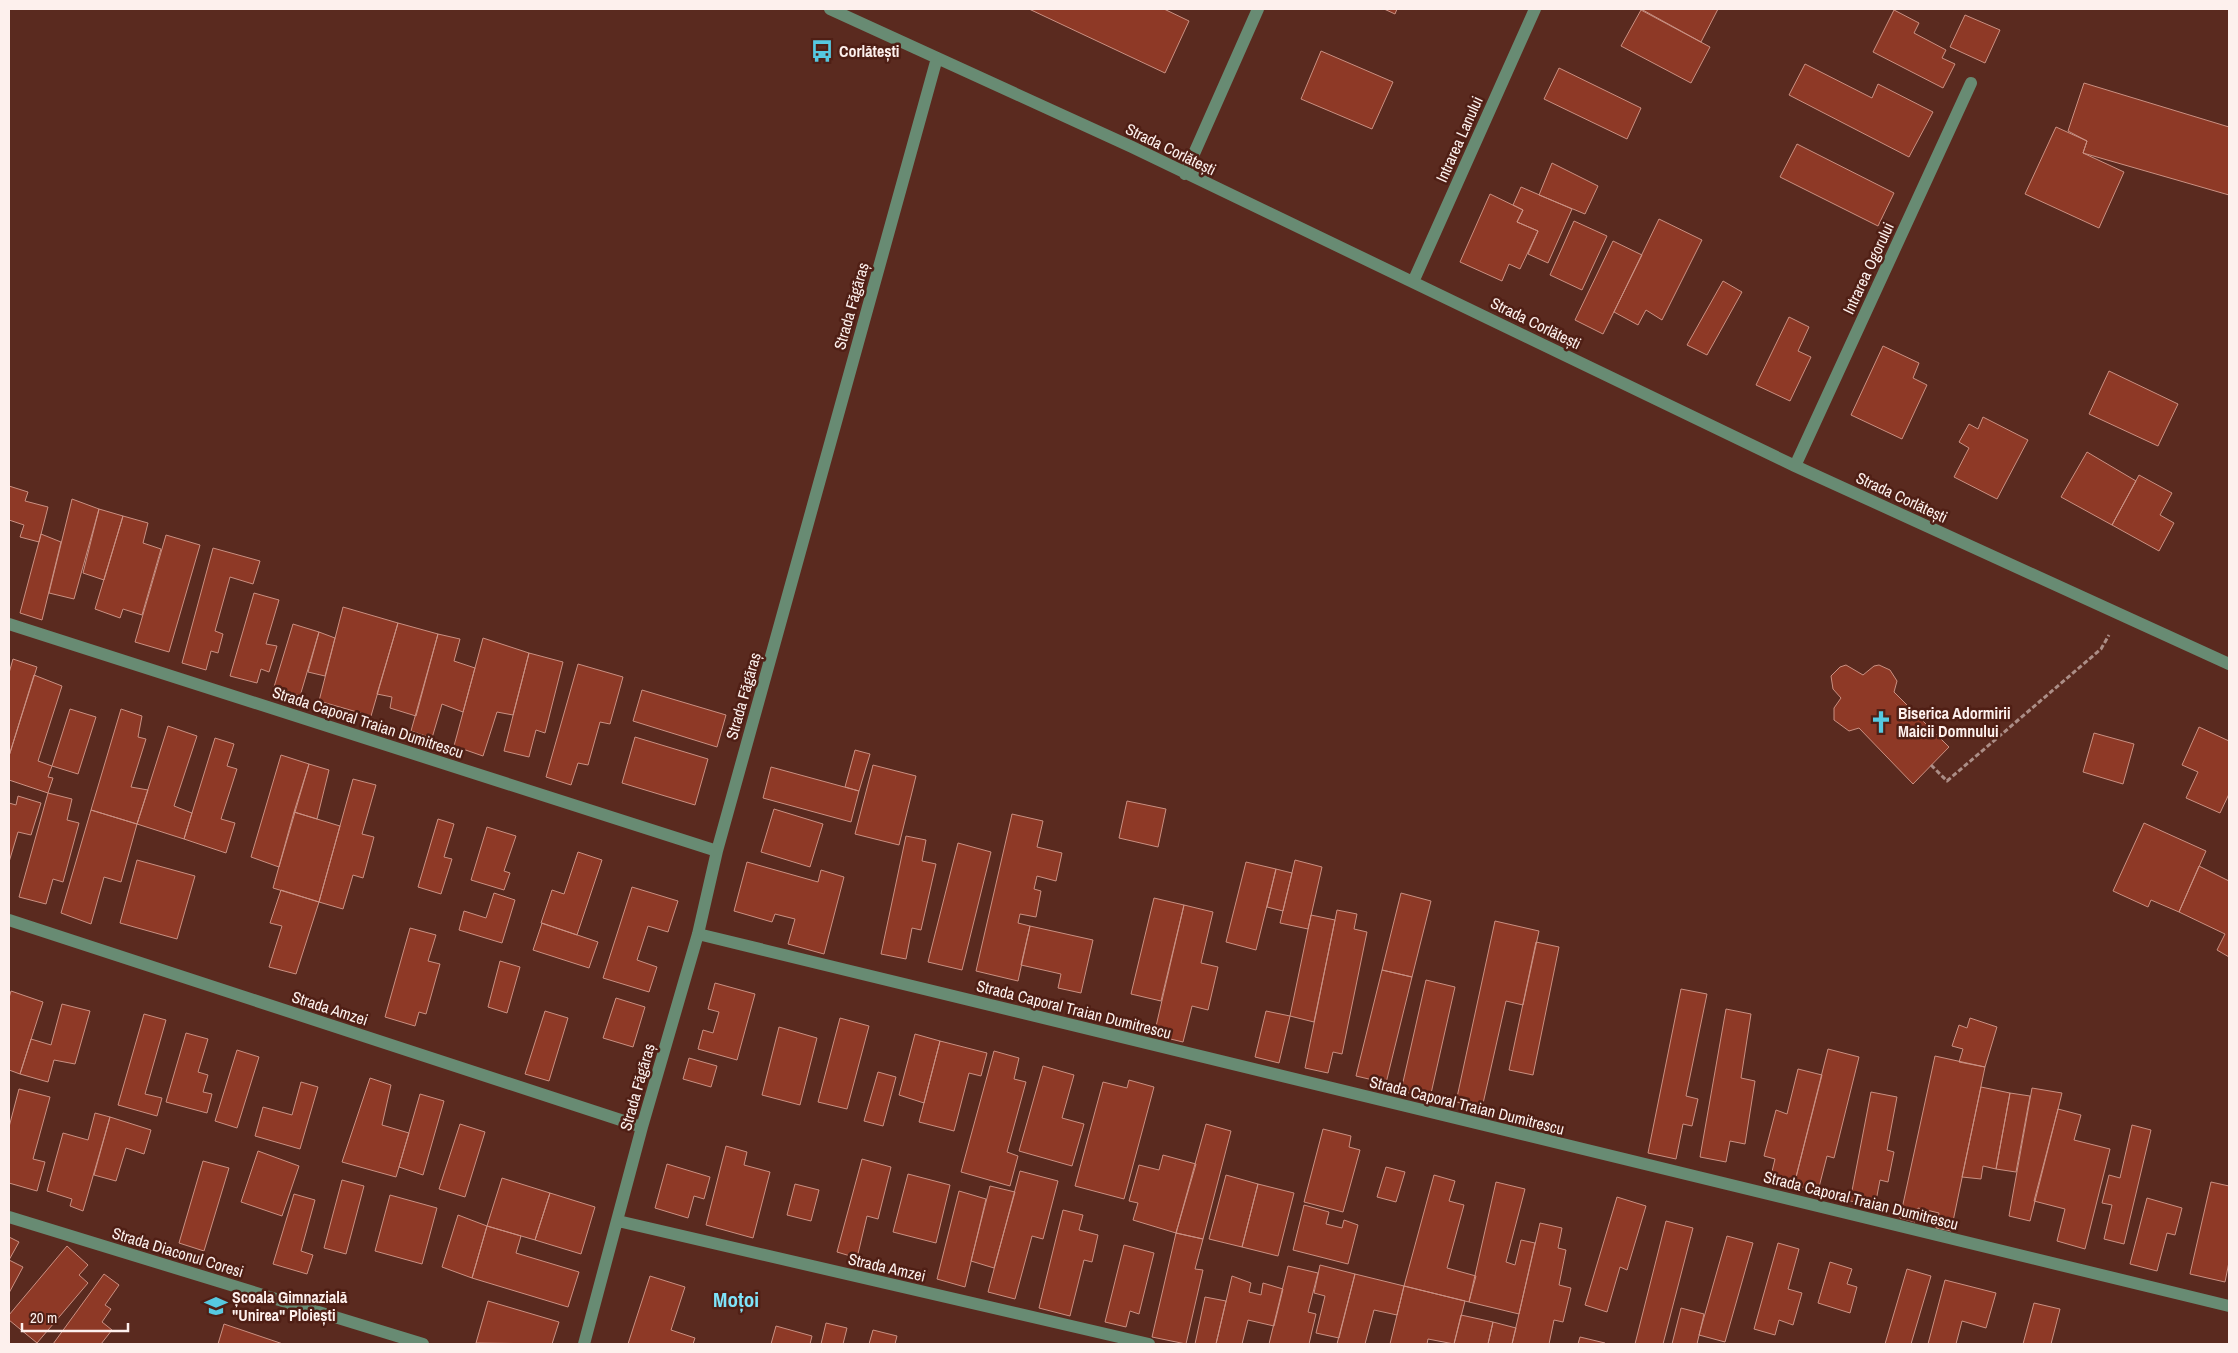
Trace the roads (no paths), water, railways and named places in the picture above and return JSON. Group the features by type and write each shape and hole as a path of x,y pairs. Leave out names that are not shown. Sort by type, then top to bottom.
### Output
{"street":[{"name":"Strada Corlătești","path":"830,9 1132,147 1795,466 2229,664"},
{"path":"1185,174 1258,9"},
{"name":"Intrarea Lanului","path":"1414,282 1534,9"},
{"name":"Strada Făgăraș","path":"584,1344 642,1127 698,934 717,851 937,58"},
{"name":"Intrarea Ogorului","path":"1795,466 1971,83"},
{"name":"Strada Caporal Traian Dumitrescu","path":"9,624 717,851"},
{"name":"Strada Amzei","path":"9,920 642,1127"},
{"name":"Strada Caporal Traian Dumitrescu","path":"698,934 2229,1306"},
{"name":"Strada Diaconul Coresi","path":"9,1217 423,1344"},
{"name":"Strada Amzei","path":"618,1221 1149,1344"}],"place":[{"name":"Corlătești","path":"822,51"},
{"name":"Biserica Adormirii Maicii Domnului","path":"1881,722"},
{"name":"Școala Gimnazială \"Unirea\" Ploiești","path":"216,1306"}],"district":[{"name":"Moțoi","path":"736,1300"}]}
